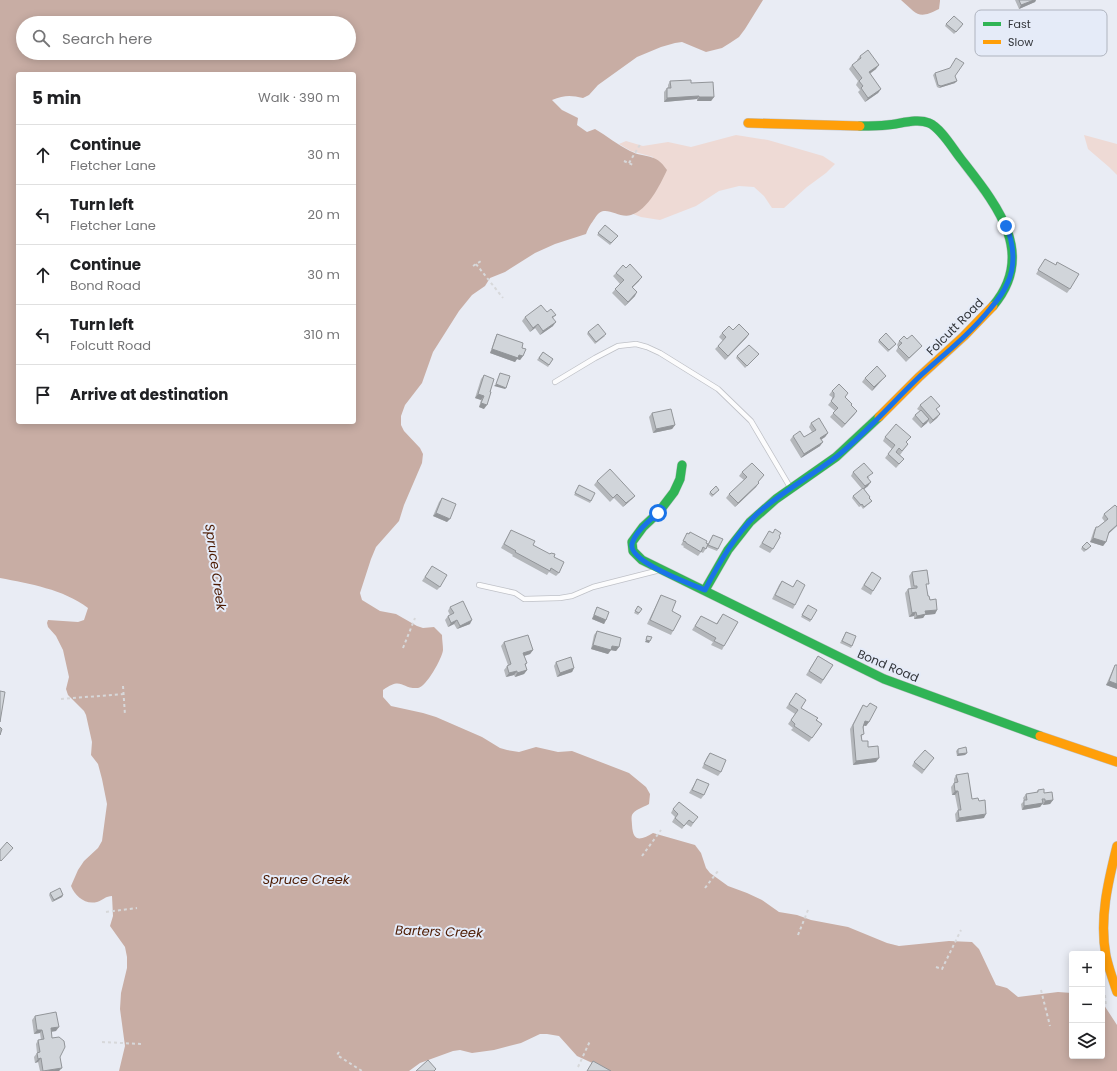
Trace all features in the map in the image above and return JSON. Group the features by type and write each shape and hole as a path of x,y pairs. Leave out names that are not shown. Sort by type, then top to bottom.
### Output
{"street":[{"name":"Folcutt Road","path":"705,590 715,569 741,531 764,508 847,448 918,378 979,323 1001,295 1008,282 1012,260 1012,244 1006,226 991,201 945,138 937,128 930,123 920,122 884,126 754,125"},
{"name":"Bond Road","path":"682,465 680,479 674,492 658,513 643,527 632,542 635,555 642,560 659,570 705,590 884,679 1037,736 1117,762"},
{"path":"1116,852 1106,897 1103,927 1105,952 1117,992"}],"lane":[{"path":"555,382 618,346 636,344 647,347 660,353 718,389 751,421 791,488"},
{"path":"479,585 515,593 524,599 560,598 572,596 600,585 659,570"}],"path":[{"path":"629,163 641,143"},
{"path":"624,161 633,165"},
{"path":"473,266 481,261"},
{"path":"476,264 504,298"},
{"path":"403,648 415,618"},
{"path":"123,686 125,715"},
{"path":"62,699 124,694"},
{"path":"642,856 661,830"},
{"path":"706,888 718,871"},
{"path":"106,912 137,908"},
{"path":"798,935 808,910"},
{"path":"936,967 942,969 961,930"},
{"path":"1041,990 1050,1026"},
{"path":"578,1067 590,1041"},
{"path":"102,1042 141,1044"},
{"path":"339,1052 337,1055 362,1071"}],"shaded area":[{"path":"736,135 768,140 823,156 835,164 784,208 772,208 764,196 754,187 739,186 719,191 696,206 660,220 633,214 642,208 653,157 631,151 619,144 626,141 643,146 668,142 691,147"},
{"path":"1084,135 1117,144 1117,175 1088,149"}],"water":[{"name":"Spruce Creek","path":"0,0 763,0 739,37 722,48 706,52 682,42 661,47 637,57 598,85 589,95 583,98 568,96 552,100 562,110 578,118 577,125 587,132 595,129 630,151 654,158 663,164 667,170 661,183 648,203 637,212 626,216 602,211 595,218 586,234 555,244 535,253 505,272 490,278 485,286 472,295 459,311 433,352 422,383 405,405 401,416 401,425 404,431 420,448 423,454 422,463 404,505 399,521 376,547 360,593 362,600 380,611 396,614 423,628 434,627 442,635 443,650 440,660 425,683 418,688 408,687 398,683 394,684 383,690 383,697 391,706 436,717 482,737 500,748 519,752 536,747 558,752 572,751 629,773 646,787 650,794 649,804 637,810 632,815 633,831 636,837 641,838 653,833 695,845 701,853 706,868 710,873 728,886 762,900 779,912 848,927 887,943 899,946 949,941 972,942 979,949 996,985 1007,988 1018,997 1058,992 1069,993 1069,1059 1105,1059 1105,1007 1117,1025 1117,1071 610,1071 577,1056 559,1036 540,1034 521,1043 494,1050 472,1053 460,1050 453,1051 420,1063 409,1071 119,1071 125,1046 120,1009 121,993 127,968 127,957 125,947 110,926 113,916 112,896 93,903 88,902 81,899 71,886 84,861 98,848 102,841 107,804 98,764 91,755 92,742 86,715 68,695 66,689 69,677 63,650 47,623 48,620 78,622 84,620 88,608 68,596 46,588 0,578"},
{"path":"901,0 940,0 939,9 922,15 915,12"}],"building":[{"path":"1019,0 1034,0 1021,5"},
{"path":"954,16 963,24 956,32 946,24"},
{"path":"868,50 879,65 869,72 881,89 868,98 861,88 863,86 859,81 862,78 852,65"},
{"path":"956,58 964,63 955,76 957,81 941,86 938,85 935,73 950,68"},
{"path":"691,80 691,83 713,82 714,97 699,96 667,98 667,88 671,88 670,81"},
{"path":"605,225 618,236 611,243 598,233"},
{"path":"1045,259 1056,265 1057,262 1079,274 1070,289 1038,270"},
{"path":"630,264 642,277 632,287 637,292 628,302 615,289 624,280 616,273 623,265 626,268"},
{"path":"541,305 547,312 551,309 556,315 552,317 556,322 543,331 538,324 533,328 525,317"},
{"path":"598,324 606,334 596,342 588,332"},
{"path":"739,324 749,334 728,356 718,346 726,337 722,333 729,326 733,330"},
{"path":"886,333 896,344 889,350 879,340"},
{"path":"497,334 523,343 522,348 526,349 523,356 519,355 518,358 492,349"},
{"path":"912,335 922,346 909,358 898,347 902,343 899,341 904,336 907,339"},
{"path":"749,345 759,354 747,366 737,356"},
{"path":"543,352 553,359 549,365 539,358"},
{"path":"877,366 886,376 874,387 865,378"},
{"path":"500,373 510,376 506,388 496,384"},
{"path":"484,375 494,379 487,405 481,403 484,396 478,394"},
{"path":"839,384 848,393 845,397 857,411 845,424 833,413 838,408 831,401 834,397 834,393 832,391"},
{"path":"931,396 940,406 936,409 940,414 933,420 920,405"},
{"path":"671,409 675,425 656,429 652,413"},
{"path":"921,410 929,419 923,424 915,415"},
{"path":"819,418 828,433 820,438 823,442 804,454 793,436 800,431 804,437 816,430 811,423"},
{"path":"896,424 911,437 906,442 908,444 902,451 899,448 896,452 904,459 899,464 888,454 895,445 885,437"},
{"path":"752,463 764,475 758,482 759,483 738,503 729,494 747,477 742,472"},
{"path":"864,463 873,473 867,477 871,482 865,486 853,472"},
{"path":"610,469 635,496 626,503 617,494 613,498 597,481"},
{"path":"579,485 595,493 591,501 575,493"},
{"path":"716,486 719,490 713,495 710,492"},
{"path":"863,488 872,501 864,507 853,496"},
{"path":"442,498 456,504 450,519 436,513"},
{"path":"1115,505 1117,507 1117,525 1109,532 1106,542 1093,538 1096,527 1108,519 1104,514"},
{"path":"775,529 781,533 773,549 762,543 769,531 773,533"},
{"path":"511,530 535,541 533,545 550,554 555,554 554,557 564,562 559,573 551,568 550,571 515,552 516,551 504,544"},
{"path":"690,532 707,541 706,543 708,544 706,549 703,547 701,552 683,541 687,533 689,534"},
{"path":"713,535 723,539 718,549 708,545"},
{"path":"1087,542 1091,546 1086,550 1082,547"},
{"path":"432,566 447,575 440,587 425,577"},
{"path":"927,570 929,584 926,584 928,596 930,600 936,599 937,610 925,611 926,614 917,616 916,612 912,613 908,589 917,588 917,586 914,586 912,572"},
{"path":"872,572 881,578 873,591 864,585"},
{"path":"797,580 805,585 795,605 775,595 782,581 793,587"},
{"path":"661,595 676,601 672,611 681,616 673,631 650,620"},
{"path":"463,601 472,620 460,626 457,620 451,623 448,616 454,613 450,607"},
{"path":"808,605 817,610 811,620 802,615"},
{"path":"638,606 642,609 639,613 635,611"},
{"path":"597,607 609,612 606,620 594,615"},
{"path":"723,614 738,622 724,646 714,641 716,638 695,626 701,616 717,624"},
{"path":"597,631 621,638 619,647 612,646 611,650 593,645"},
{"path":"846,632 856,636 852,646 842,641"},
{"path":"528,635 533,650 523,653 527,663 525,664 527,670 517,673 517,671 509,673 507,666 511,664 504,642"},
{"path":"647,636 652,637 650,641 646,640"},
{"path":"818,656 833,665 823,680 809,671"},
{"path":"571,657 574,668 560,673 556,662"},
{"path":"1115,665 1117,665 1117,684 1109,681"},
{"path":"0,691 5,692 0,722"},
{"path":"796,693 806,700 801,708 818,718 816,720 822,724 812,738 794,726 795,724 791,720 798,710 789,704"},
{"path":"870,703 877,707 869,722 865,721 863,727 864,734 861,735 862,741 868,741 868,747 878,746 879,758 856,761 853,725 863,705 867,707"},
{"path":"966,747 967,753 958,754 958,749"},
{"path":"925,750 934,758 924,770 914,762"},
{"path":"710,753 726,760 721,772 704,764"},
{"path":"968,773 972,799 978,798 979,801 985,800 986,814 959,818 958,810 961,810 958,791 955,791 954,783 958,782 956,775"},
{"path":"697,779 709,784 704,795 692,790"},
{"path":"1044,789 1044,793 1052,792 1053,800 1045,801 1045,799 1042,799 1043,803 1024,806 1024,800 1027,800 1026,794 1038,792 1038,790"},
{"path":"679,802 698,817 693,823 689,820 684,826 675,818 678,814 673,809"},
{"path":"7,842 13,848 1,861 0,850"},
{"path":"60,888 63,895 54,900 50,893"},
{"path":"56,1012 59,1027 51,1028 52,1038 59,1037 64,1041 65,1047 60,1057 62,1068 43,1071 41,1058 38,1059 37,1053 40,1052 38,1040 44,1039 42,1030 37,1030 35,1016"},
{"path":"428,1060 436,1069 434,1071 416,1071"},
{"path":"593,1061 611,1071 587,1071"}],"traffic: fast":[{"path":"860,126 884,125 914,121 929,123 938,129 987,193 1007,229 1012,248 1012,267 1006,286 993,306"},
{"path":"705,590 728,550 750,522 776,499 836,457 879,417"},
{"path":"682,465 680,479 674,492 658,513 643,527 632,542 633,551 642,560 884,679 1040,736"}],"traffic: slow":[{"path":"748,123 860,126"},
{"path":"879,417 919,377 964,336 993,306"},
{"path":"1040,736 1117,762"},
{"path":"1117,846 1110,873 1104,914 1104,942 1106,956 1117,992"}],"route":[{"path":"658,513 643,527 632,542 635,555 659,570 705,590 715,569 741,531 757,514 775,499 813,474 847,448 918,378 979,323 1004,290 1011,273 1013,254 1012,244 1006,226"}],"water label":[{"name":"Barters Creek","path":"439,931"}]}
